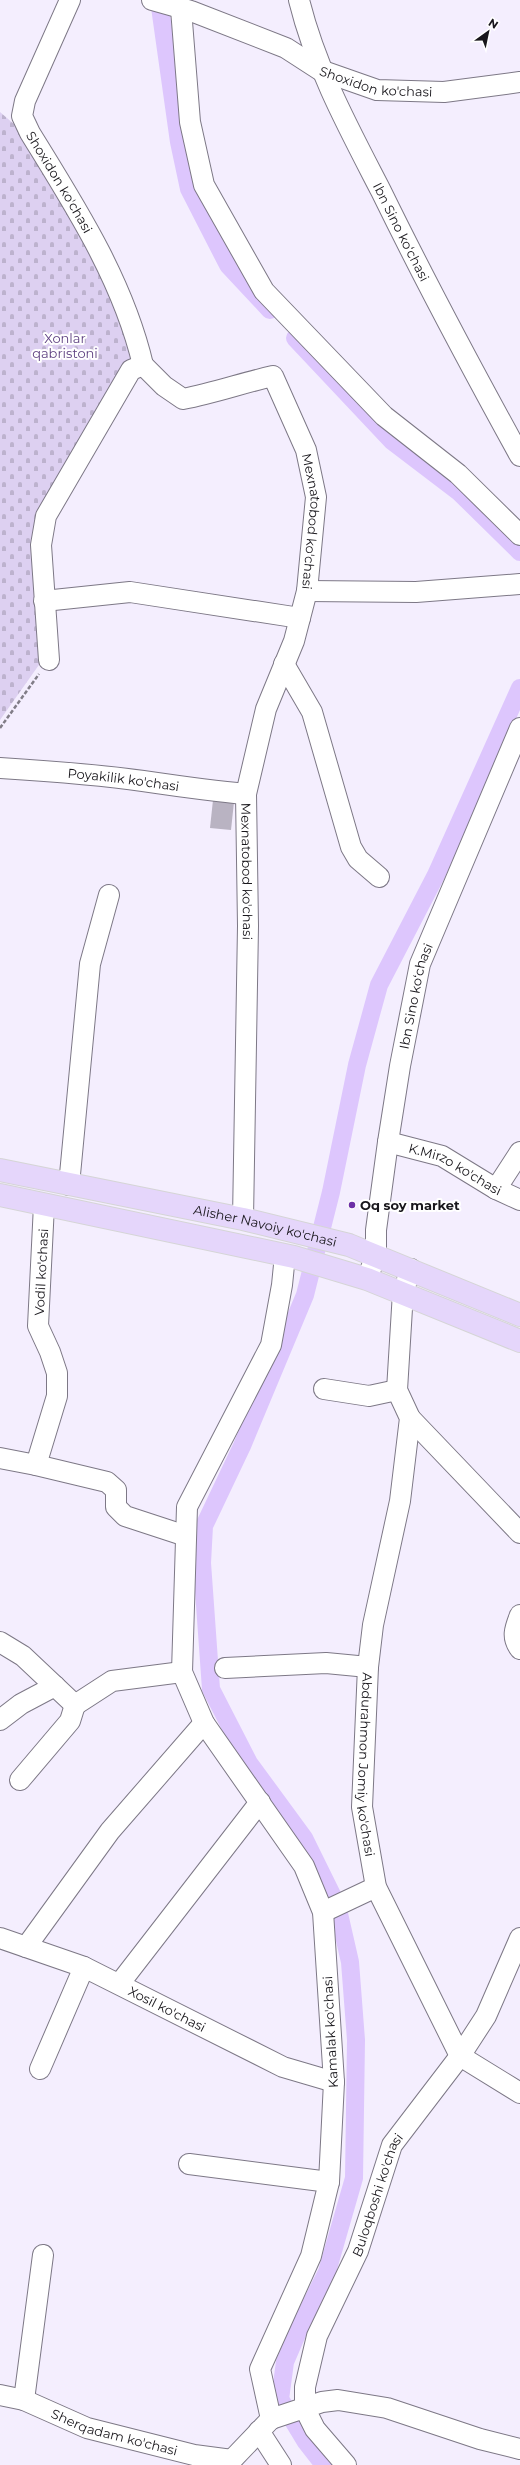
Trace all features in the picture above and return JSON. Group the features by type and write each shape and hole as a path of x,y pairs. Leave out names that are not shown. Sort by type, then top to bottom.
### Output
{"main road":[{"name":"Alisher Navoiy ko'chasi","path":"0,1170 243,1219 349,1245 520,1315"},
{"name":"Alisher Navoiy ko'chasi","path":"0,1195 289,1256 367,1279 403,1292 520,1341"}],"street":[{"name":"Shoxidon ko'chasi","path":"70,0 25,101 22,116 30,132 93,236 136,337 143,365"},
{"name":"Shoxidon ko'chasi","path":"152,0 191,11 286,48 320,70 377,90 444,92 520,82"},
{"name":"Ibn Sino ko‘chasi","path":"300,0 320,70 444,317 520,456"},
{"path":"181,9 190,122 204,185 264,291 384,416 458,474 520,535"},
{"name":"Mexnatobod ko'chasi","path":"143,365 164,386 183,399 217,393 246,382 273,376 306,450 316,497 307,590 300,618 266,709 246,794 248,926 243,1219"},
{"path":"49,660 40,545 46,516 131,370 143,365"},
{"path":"307,590 416,592 515,584"},
{"path":"44,601 130,592 300,618"},
{"path":"284,664 312,712 351,847 358,859 379,877"},
{"name":"Ibn Sino ko‘chasi","path":"367,1279 376,1255 376,1230 388,1142 400,1066 420,964 520,728"},
{"name":"Poyakilik ko'chasi","path":"0,768 70,772 144,781 171,787 246,794"},
{"path":"69,1185 90,964 109,895"},
{"name":"K.Mirzo ko'chasi","path":"388,1142 442,1156 496,1189 520,1200"},
{"path":"496,1189 520,1152"},
{"name":"Vodil ko'chasi","path":"36,1465 57,1396 57,1374 50,1352 38,1326 44,1205"},
{"path":"20,1780 70,1721 75,1705 112,1680 182,1672 186,1507 271,1345 289,1256"},
{"path":"411,1270 403,1292 397,1390 410,1418 520,1533"},
{"path":"324,1389 369,1396 397,1390"},
{"name":"Abdurahmon Jomiy ko'chasi","path":"410,1418 400,1501 373,1624 368,1667 362,1807 376,1887 460,2056"},
{"path":"0,1458 107,1482 116,1490 116,1507 125,1516 186,1536"},
{"path":"520,1615 513,1634 515,1642 520,1649"},
{"path":"0,1642 23,1656 75,1705"},
{"path":"225,1668 326,1663 368,1667"},
{"name":"Kamalak ko'chasi","path":"182,1672 204,1723 304,1866 323,1912 334,2082 329,2182 311,2256 260,2369 265,2425"},
{"path":"0,1720 21,1704 54,1686"},
{"path":"26,1947 110,1831 204,1723"},
{"path":"120,1983 260,1802"},
{"path":"323,1912 376,1887"},
{"name":"Xosil ko'chasi","path":"0,1938 84,1967 120,1983 233,2043 283,2067 334,2082"},
{"name":"Buloqboshi ko'chasi","path":"346,2465 301,2410 304,2387 317,2336 358,2251 392,2145 460,2056 486,2016 520,1938"},
{"path":"40,2069 84,1967"},
{"path":"460,2056 520,2093"},
{"path":"189,2164 329,2182"},
{"path":"24,2400 43,2255"},
{"name":"Sherqadam ko'chasi","path":"0,2395 24,2400 87,2428 194,2455 230,2462"},
{"path":"230,2462 265,2425 322,2402 338,2400 387,2408 480,2440 520,2448"},
{"path":"265,2425 281,2465"}],"path":[{"path":"0,728 49,660"}],"green space":[{"name":"Xonlar qabristoni","path":"0,112 30,138 64,189 135,352 41,511 41,662 0,720"}],"building":[{"path":"213,800 234,802 231,830 210,828"}],"waterway":[{"path":"159,0 179,142 189,189 228,265 270,310"},
{"path":"295,338 392,441 459,492 520,552"},
{"path":"324,2465 306,2442 280,2399 285,2362 303,2320 327,2272 354,2178 356,2040 350,1962 337,1905 304,1838 249,1763 211,1689 202,1563 204,1526 242,1446 305,1295 331,1192 357,1065 379,985 436,875 520,688"}],"place":[{"name":"Oq soy market","path":"352,1205"}]}
